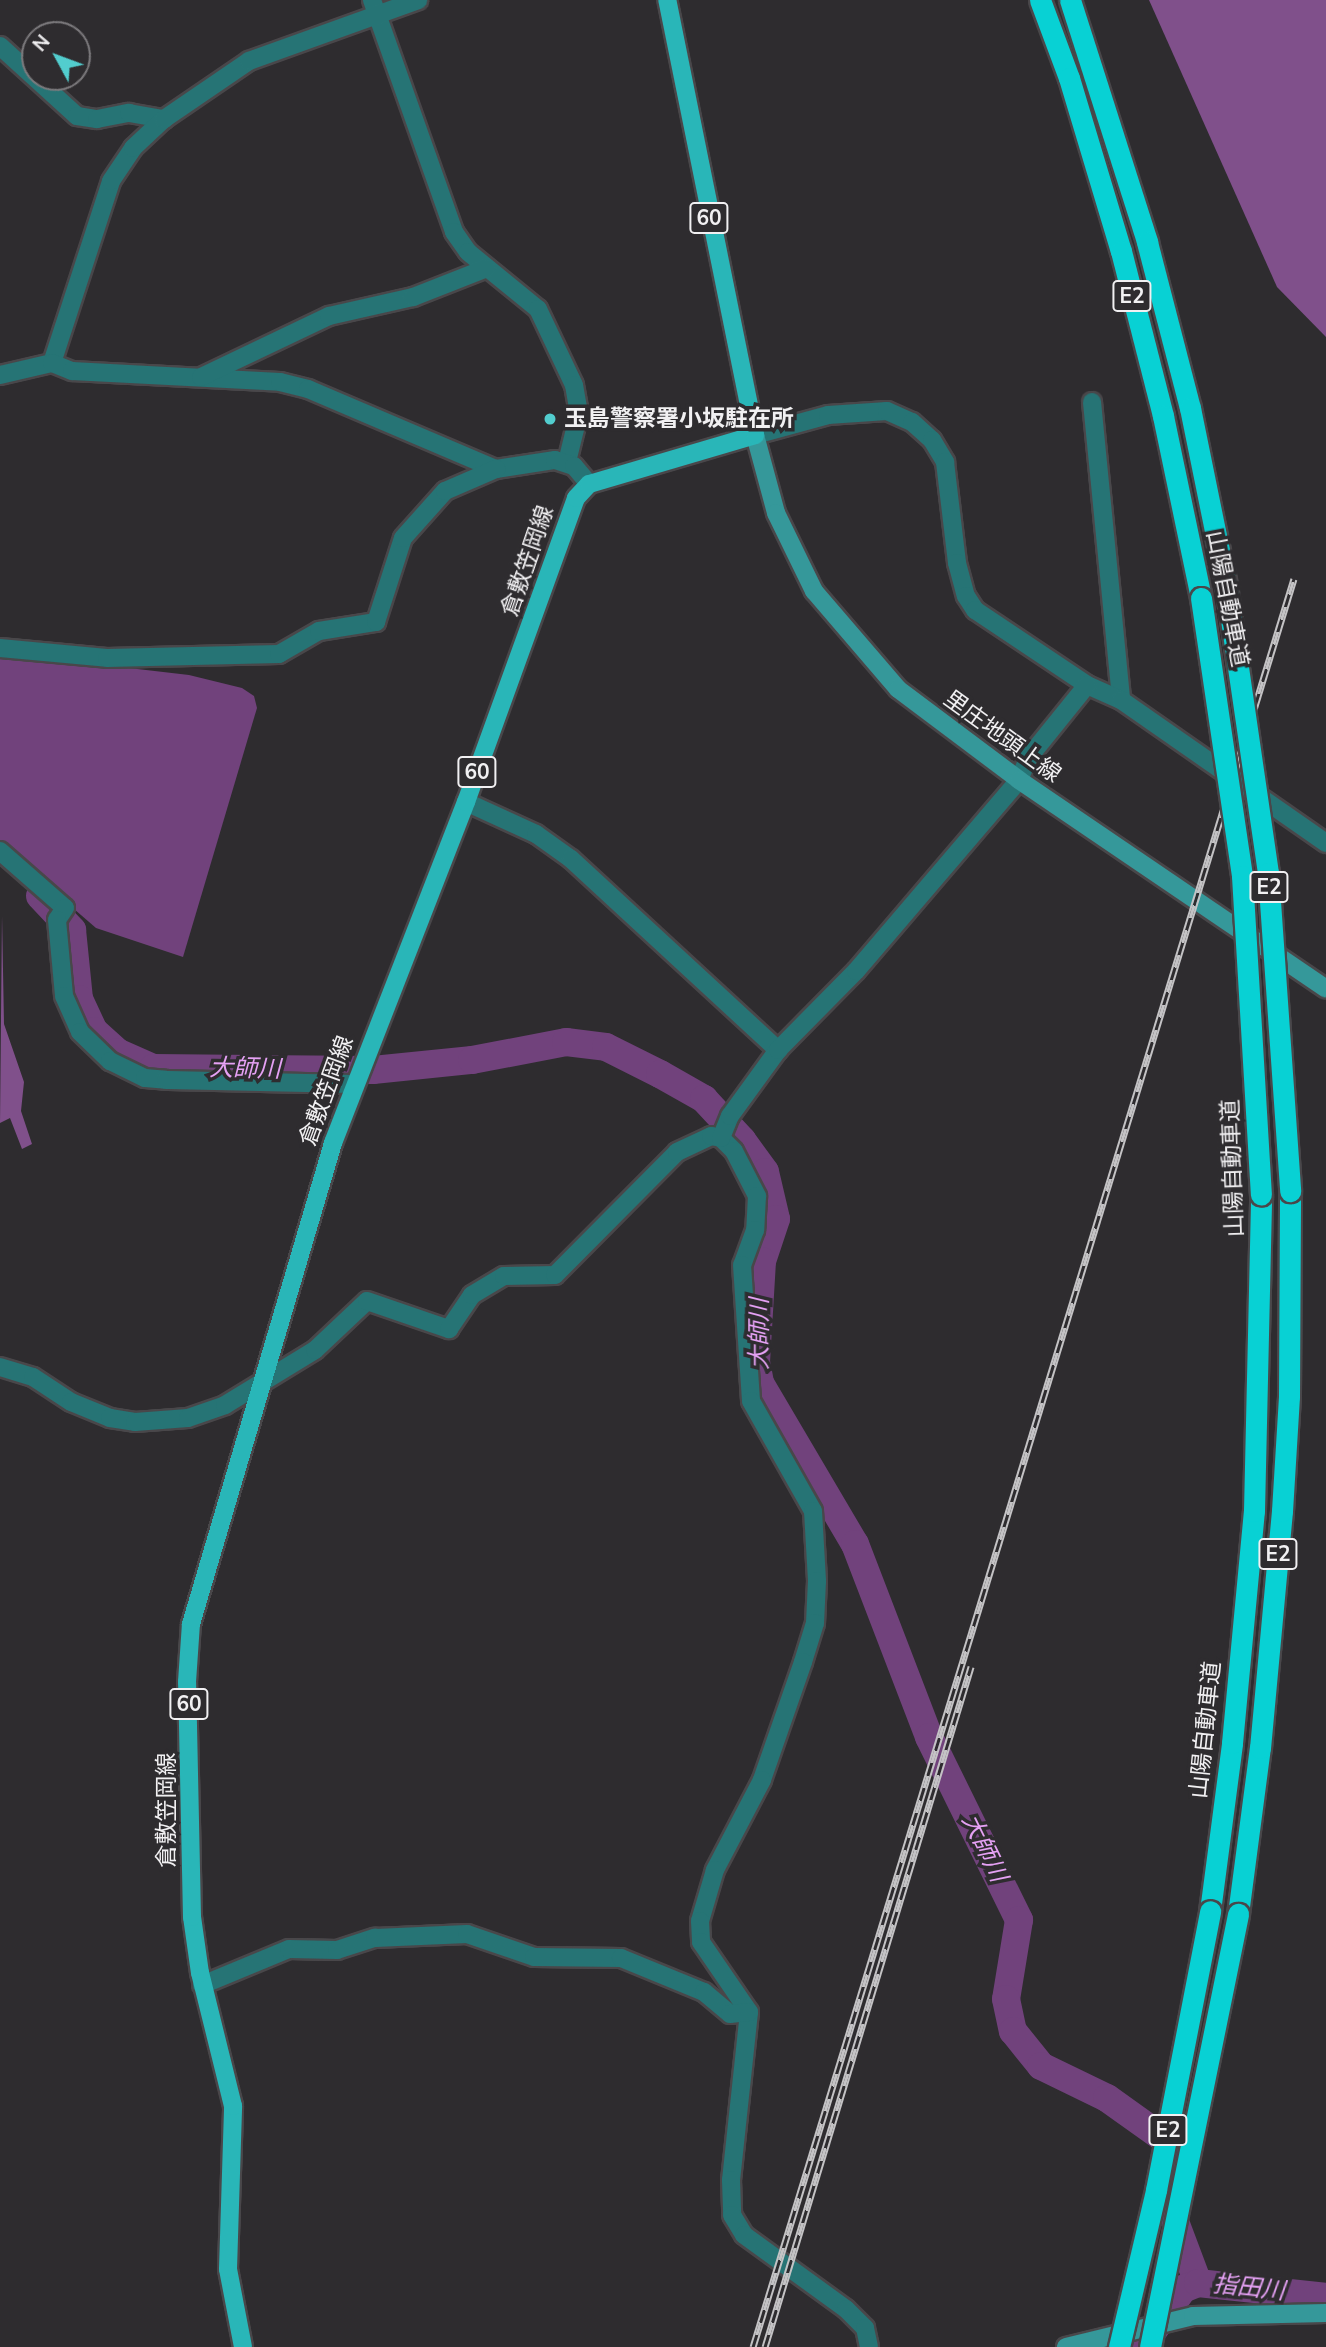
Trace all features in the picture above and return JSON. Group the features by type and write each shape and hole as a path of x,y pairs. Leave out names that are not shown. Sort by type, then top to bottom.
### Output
{"highway":[{"name":"山陽自動車道","path":"1040,0 1069,78 1121,251 1163,416 1201,598 1242,876 1261,1194 1254,1511 1232,1743 1210,1911 1156,2190 1119,2347"},
{"name":"山陽自動車道","path":"1070,0 1147,242 1190,408 1226,585 1268,873 1290,1191 1289,1396 1282,1511 1260,1748 1238,1914 1149,2337"}],"main road":[{"name":"60","path":"667,0 755,435"},
{"path":"589,484 755,435"},
{"name":"里庄地頭上線","path":"755,435 776,513 792,550 841,627 898,689 1019,780 1326,989"},
{"name":"倉敷笠岡線","path":"243,2347 228,2269 233,2106 202,1985 192,1917 189,1644 197,1590 316,1196 362,1062 466,802 576,498 589,484"},
{"path":"1066,2347 1149,2337 1173,2321 1326,2313"}],"street":[{"path":"52,363 111,181 133,148 164,119 249,61 375,7 418,0"},
{"path":"375,7 454,232 487,268 538,309 574,385 579,413 567,463"},
{"path":"0,46 77,116 97,118 129,113 164,119"},
{"path":"200,378 329,316 413,298 487,268"},
{"path":"0,375 52,363 72,371 280,382 308,389 496,469"},
{"path":"1092,402 1121,701"},
{"path":"755,435 828,415 887,411 912,422 932,440 945,462 966,596 975,610 1087,685 1121,701 1326,844"},
{"path":"0,649 107,658 279,654 318,631 376,622 402,538 445,491 496,469 567,463 589,484"},
{"path":"0,1367 33,1377 71,1402 110,1418 135,1422 188,1418 259,1386 315,1350 367,1301 449,1329 472,1295 504,1276 555,1275 677,1152 724,1131 778,1050 856,971 1019,780 1029,757 1087,685"},
{"path":"466,802 536,834 571,859 778,1050"},
{"path":"0,851 60,914 69,1013 93,1048 125,1071 166,1080 356,1082"},
{"path":"724,1131 757,1196 755,1230 742,1265 751,1401 813,1511 817,1581 815,1623 803,1662 762,1780 715,1870 700,1921 701,1942 749,2012 731,2180 732,2215 744,2235 846,2309 866,2328 869,2347"},
{"path":"202,1985 289,1949 337,1950 375,1938 467,1934 534,1957 621,1958 704,1992 730,2014 749,2012"}],"shaded area":[{"path":"1149,0 1326,0 1326,337 1277,287"},
{"path":"0,653 189,675 242,688 254,696 257,708 183,957 96,928 0,845"},
{"path":"2,915 4,1024 24,1082 21,1111 32,1144 22,1149 10,1118 0,1123"}],"waterway":[{"name":"大師川","path":"40,896 72,930 79,999 94,1031 117,1052 153,1068 373,1070 472,1060 566,1042 606,1047 660,1074 704,1099 742,1140 765,1172 776,1219 762,1261 756,1362 760,1383 855,1544 929,1737 1019,1920 1006,1999 1013,2031 1041,2066 1107,2098 1174,2146 1179,2172 1174,2219 1198,2283"},
{"name":"指田川","path":"1116,2347 1146,2341 1183,2289 1198,2283 1326,2297"}],"railway":[{"path":"753,2347 1294,579"},
{"path":"765,2347 971,1667"}],"place":[{"name":"玉島警察署小坂駐在所","path":"550,419"}]}
